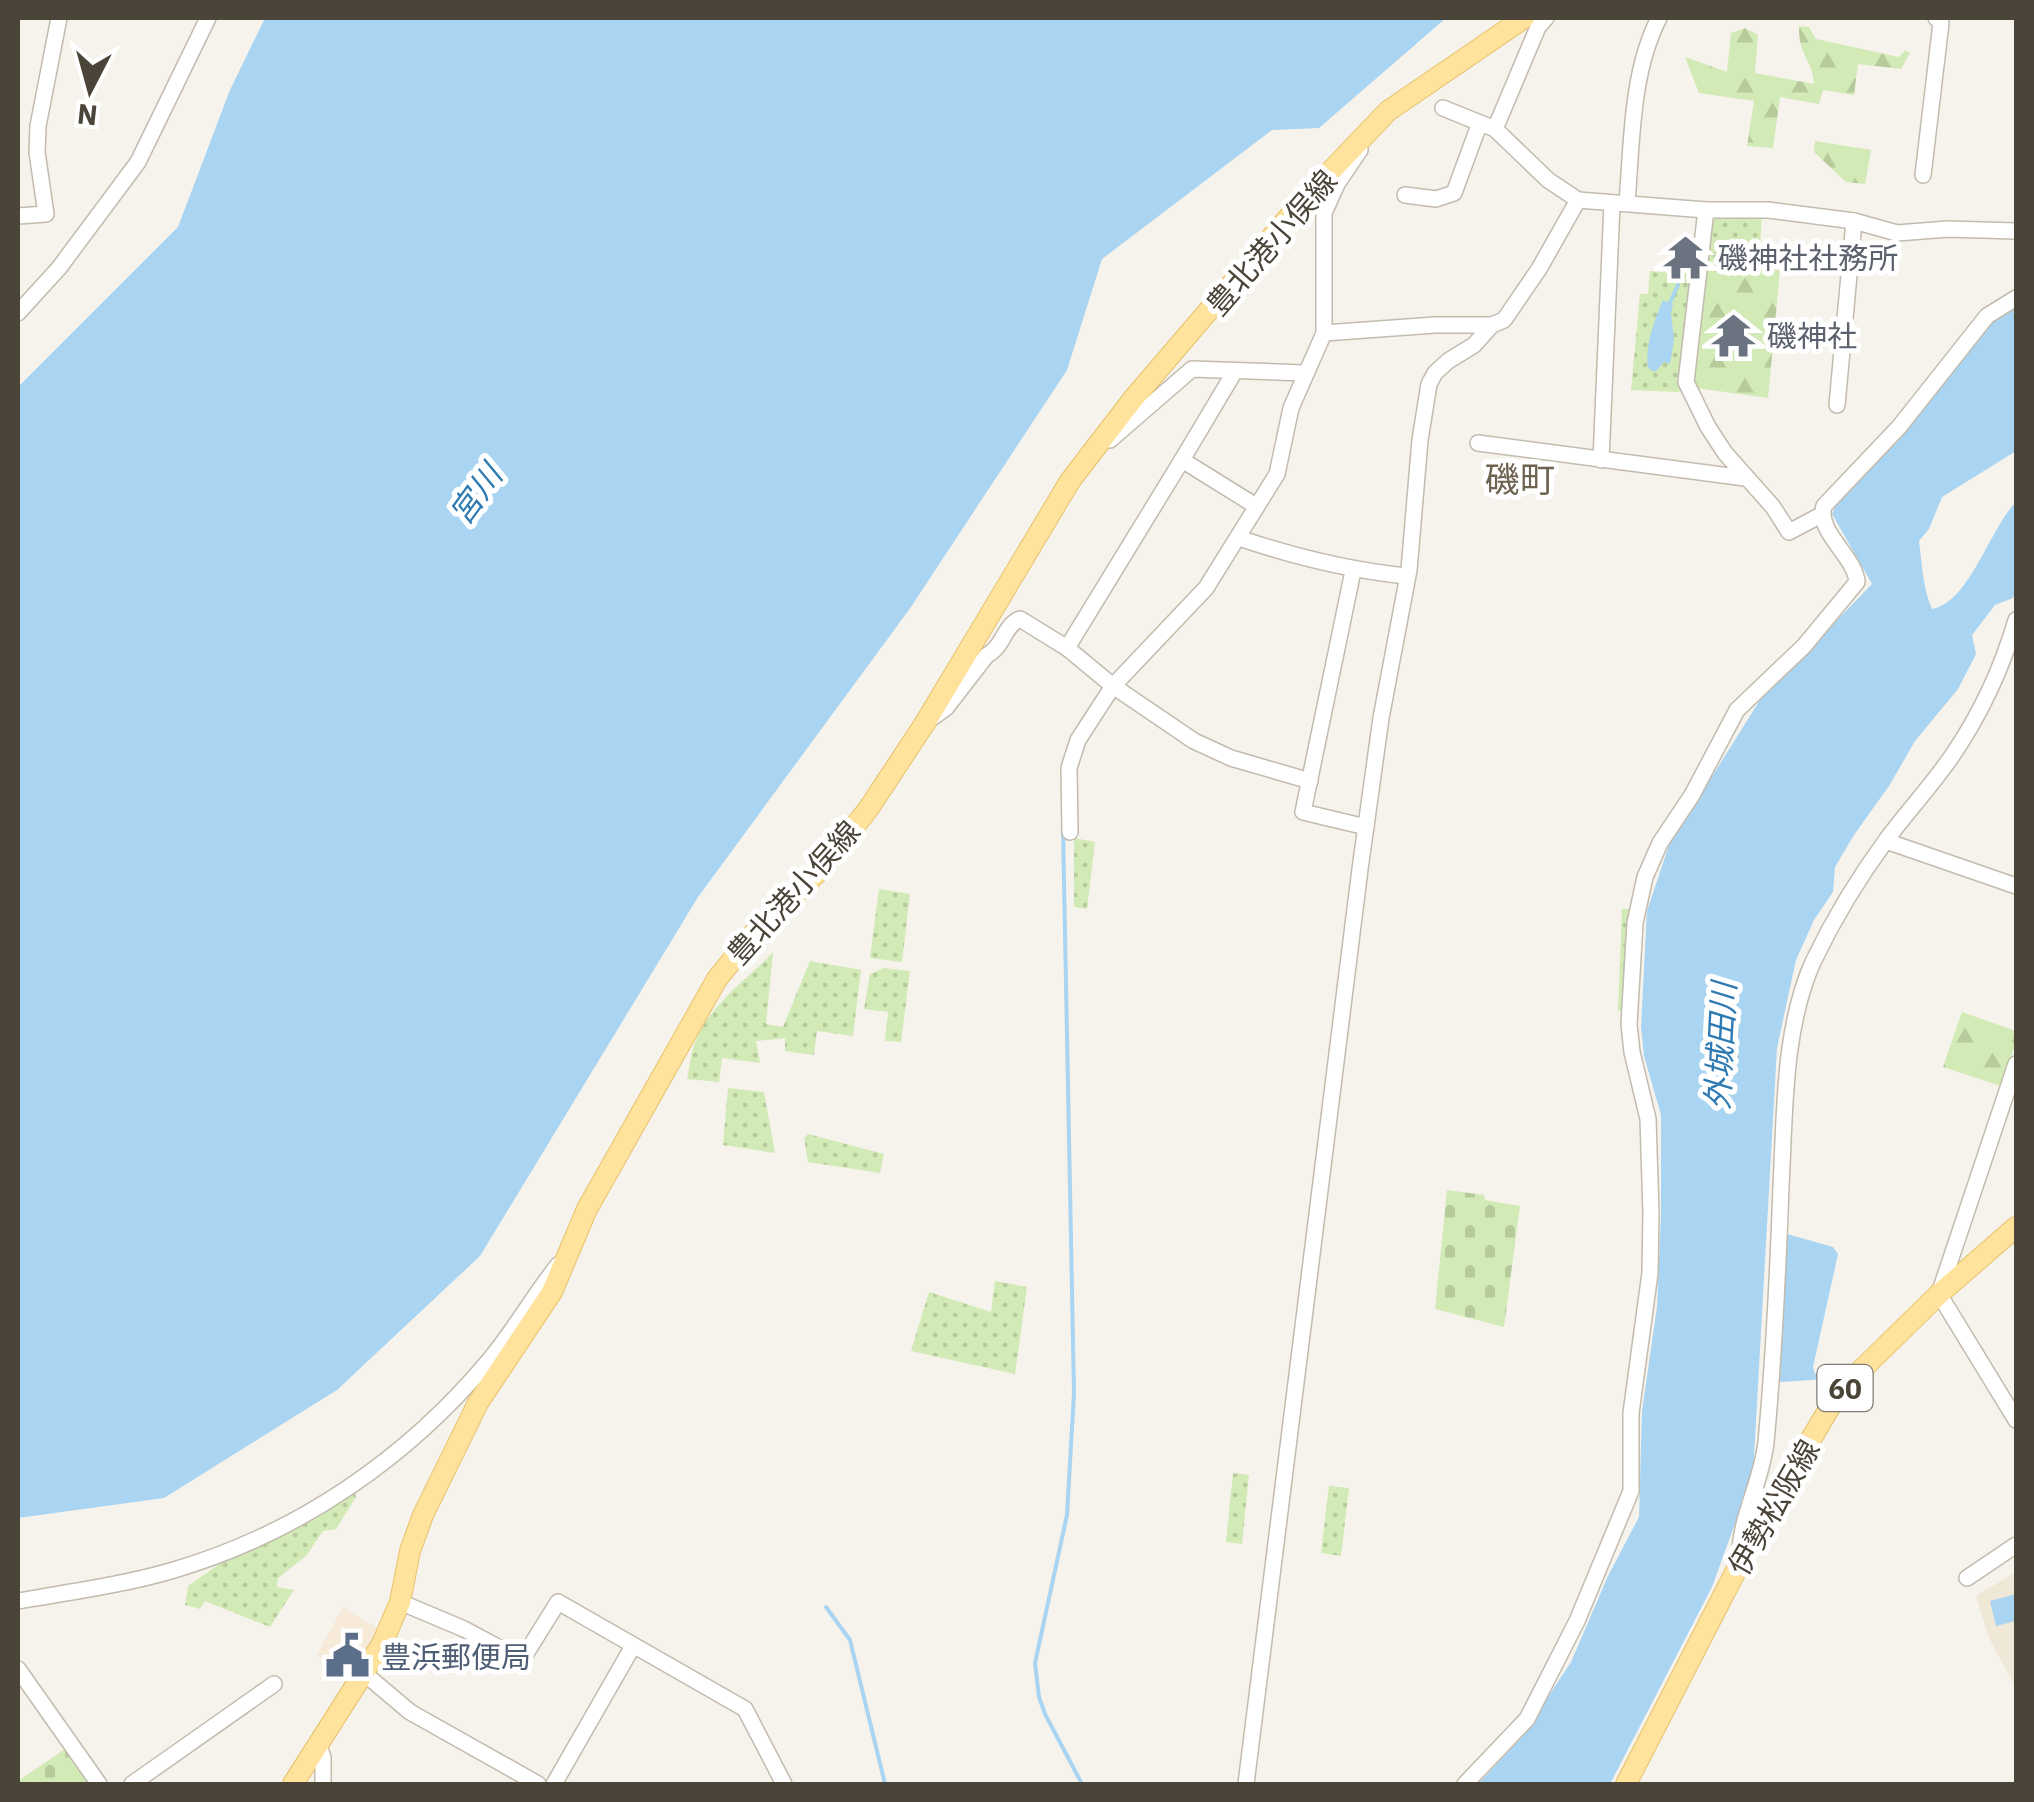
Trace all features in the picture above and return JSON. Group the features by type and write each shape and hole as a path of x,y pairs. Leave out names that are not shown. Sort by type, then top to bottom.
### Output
{"main road":[{"name":"豊北港小俣線","path":"293,1784 382,1644 400,1602 410,1551 437,1483 478,1403 552,1292 587,1208 716,979 755,932 820,870 869,808 1082,463 1293,212 1388,111 1524,18"},
{"name":"伊勢松阪線","path":"1626,1784 1740,1564 1833,1402 1939,1294 2016,1227"}],"street":[{"path":"18,216 46,214 37,152 38,126 58,18"},
{"path":"18,314 25,298 59,268 138,162 208,18"},
{"path":"1405,196 1436,200 1454,193 1546,18"},
{"path":"1601,460 1619,203 1648,43 1659,18"},
{"path":"1924,175 1940,23 1936,18"},
{"path":"1443,108 1487,127 1548,180 1578,200 1706,210 1768,210 1854,221 1897,233 1948,229 2016,231"},
{"path":"1070,832 1069,768 1074,748 1112,686 1187,610 1240,538 1277,474 1292,408 1324,333 1324,213 1328,199 1369,129"},
{"path":"1246,1784 1366,827 1409,570 1420,440 1430,384 1435,373 1504,320 1522,297 1578,200"},
{"path":"1706,210 1686,382 1708,428 1790,532 1821,515 1824,506 1898,427 1988,316 2016,298"},
{"path":"1836,405 1854,221"},
{"path":"1324,333 1435,325 1492,326"},
{"path":"1082,463 1192,369 1304,373"},
{"path":"1068,648 1236,371"},
{"path":"1478,444 1745,478"},
{"path":"1182,460 1256,506"},
{"path":"1465,1784 1527,1719 1577,1620 1629,1502 1631,1413 1648,1291 1652,1213 1648,1118 1629,1024 1638,904 1660,842 1692,795 1737,710 1804,646 1858,582 1856,571 1821,515"},
{"path":"1240,538 1303,560 1406,576"},
{"path":"1353,570 1303,812 1366,827"},
{"path":"925,723 946,708 1020,619 1068,648 1112,686 1194,741 1231,758 1310,781"},
{"path":"1740,1564 1739,1545 1766,1446 1784,1136 1796,1014 1812,965 1837,916 1886,841 1954,754 1987,696 2016,620"},
{"path":"2000,667 2016,673"},
{"path":"1886,841 2016,886"},
{"path":"2016,1064 1939,1294 2016,1420"},
{"path":"18,1600 151,1576 198,1562 272,1533 337,1496 401,1450 455,1397 491,1358 565,1256"},
{"path":"1967,1578 2016,1546"},
{"path":"400,1602 464,1629 522,1660 558,1602 745,1710 784,1784"},
{"path":"554,1784 633,1646"},
{"path":"18,1669 100,1784"},
{"path":"365,1674 410,1712 538,1784"},
{"path":"132,1784 274,1684"},
{"path":"319,1747 323,1756 323,1784"}],"shaded area":[{"path":"2016,1572 2016,1688 1989,1638 1976,1596"},
{"path":"343,1607 383,1632 357,1676 317,1655"}],"green space":[{"path":"1799,26 1809,27 1816,39 1899,57 1905,50 1910,53 1901,69 1858,64 1854,95 1823,90 1819,104 1780,97 1773,148 1747,146 1754,101 1699,93 1685,57 1727,72 1731,33 1745,28 1758,35 1755,73 1814,84"},
{"path":"1815,141 1871,150 1865,184 1846,182 1814,152"},
{"path":"1762,214 1759,265 1704,261 1709,217"},
{"path":"1674,241 1698,245 1682,390 1631,390 1640,294 1648,294 1650,271 1671,273"},
{"path":"1704,264 1780,270 1768,398 1696,388 1691,380"},
{"path":"1074,838 1095,842 1087,909 1074,907"},
{"path":"879,889 910,894 902,962 870,958"},
{"path":"1622,909 1631,909 1625,1012 1618,1011"},
{"path":"773,952 766,1024 783,1027 810,961 861,970 853,1036 817,1031 814,1055 785,1051 785,1038 756,1041 760,1063 722,1058 719,1082 687,1079 694,1044 711,1014"},
{"path":"884,968 910,971 901,1042 885,1041 888,1012 864,1009 870,974"},
{"path":"1962,1012 2016,1031 2016,1043 2001,1086 1943,1067"},
{"path":"728,1088 764,1092 775,1153 723,1145"},
{"path":"808,1134 884,1154 880,1173 808,1162 804,1138"},
{"path":"1447,1190 1484,1195 1485,1200 1520,1206 1504,1327 1435,1309"},
{"path":"995,1281 1027,1287 1015,1374 911,1351 929,1292 991,1312"},
{"path":"1233,1473 1249,1475 1242,1544 1226,1542"},
{"path":"1329,1486 1349,1488 1341,1556 1321,1553"},
{"path":"355,1491 356,1497 336,1529 323,1531 306,1556 278,1578 277,1587 294,1590 270,1627 205,1601 200,1609 185,1605 188,1586 228,1558 320,1516"},
{"path":"68,1747 96,1784 18,1784 18,1781"}],"water":[{"name":"宮川","path":"265,18 1446,18 1319,128 1272,130 1102,259 1067,370 911,607 698,897 480,1256 337,1390 164,1498 18,1518 18,387 178,227 230,90"},
{"path":"1663,300 1673,305 1674,340 1670,364 1664,362 1655,372 1648,368 1648,351"},
{"name":"外城田川","path":"2016,303 2016,451 1942,497 1929,529 1919,541 1932,609 1945,604 1968,579 2016,502 2016,591 2013,598 1995,605 1972,635 1976,654 1958,689 1915,741 1854,835 1835,867 1833,892 1814,920 1796,960 1777,1048 1753,1474 1712,1587 1610,1784 1478,1784 1520,1739 1571,1662 1608,1576 1639,1517 1642,1411 1657,1307 1661,1216 1661,1115 1644,1056 1641,1027 1647,911 1669,845 1760,700 1872,584 1832,514 1838,500 1973,337"},
{"path":"1787,1234 1833,1247 1838,1254 1813,1367 1815,1374 1848,1371 1842,1378 1780,1382"},
{"path":"2016,1594 2016,1621 1996,1626 1990,1601"}],"waterway":[{"path":"1669,305 1678,285"},
{"path":"1063,830 1074,1393 1067,1515 1035,1663 1045,1714 1082,1784"},
{"path":"826,1607 850,1640 885,1784"}],"place":[{"name":"磯神社社務所","path":"1685,257"},
{"name":"磯神社","path":"1734,335"},
{"name":"豊浜郵便局","path":"348,1656"}],"district":[{"name":"磯町","path":"1520,479"}]}
